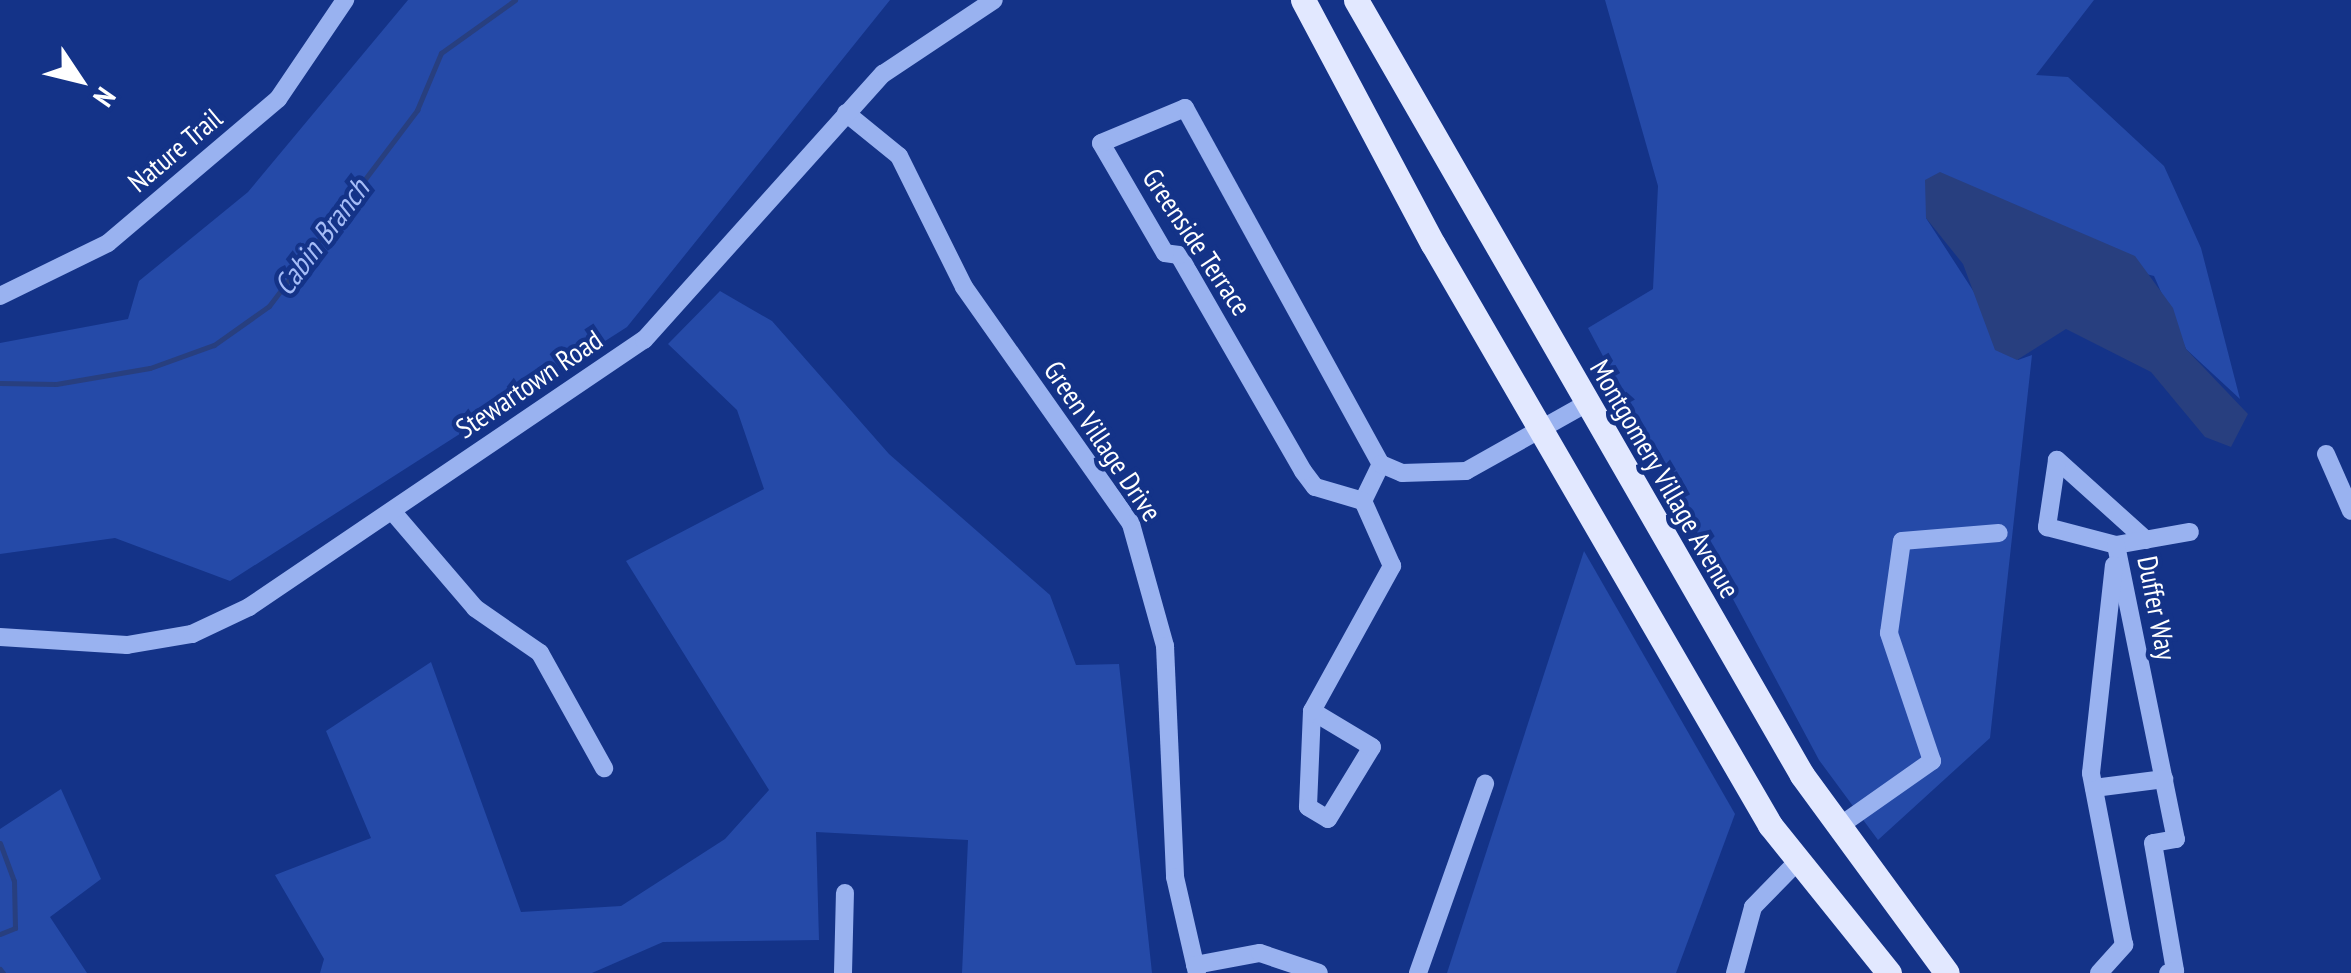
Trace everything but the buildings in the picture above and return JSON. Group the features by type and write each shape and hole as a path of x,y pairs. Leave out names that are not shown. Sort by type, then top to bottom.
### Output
{"main road":[{"path":"1303,0 1544,429 1798,861 1888,973"},
{"name":"Montgomery Village Avenue","path":"1356,0 1586,403 1838,826 1946,973"}],"street":[{"name":"Nature Trail","path":"0,296 108,243 278,99 345,0"},
{"name":"Stewartown Road","path":"0,638 127,644 192,634 249,607 644,340 846,113 938,30 994,0"},
{"name":"Greenside Terrace","path":"1364,501 1315,486 1303,471 1179,255 1165,253 1101,142 1185,108 1381,464"},
{"name":"Green Village Drive","path":"846,113 899,156 964,287 1131,524 1165,646 1175,877 1196,969"},
{"path":"1312,711 1372,748 1328,820 1308,807 1312,711 1391,576 1364,501 1381,464 1454,473 1544,429 1586,403"},
{"path":"2326,454 2351,511"},
{"path":"2146,540 2057,460 2046,526 2116,545 2146,540 2190,532"},
{"path":"392,511 475,608 540,653 604,768"},
{"path":"1838,826 1932,762 1890,633 1902,540 1998,533"},
{"name":"Duffer Way","path":"2116,545 2176,840 2153,843 2175,972 2168,973"},
{"name":"Duffer Way","path":"2099,973 2124,945 2094,788 2116,545"},
{"path":"2094,788 2164,779"},
{"path":"1418,973 1485,784"},
{"path":"1735,973 1753,907 1798,861"},
{"path":"844,973 845,893"},
{"path":"1196,969 1260,953 1319,973"}],"shaded area":[{"path":"408,0 890,0 627,327 230,581 115,538 0,554 0,343 128,319 139,281 248,192"},
{"path":"1605,0 2094,0 2036,75 2068,77 2164,166 2201,248 2240,399 2186,349 2154,276 1926,218 2018,360 2032,355 1990,738 1878,840 1819,760 1588,328 1653,289 1658,186"},
{"path":"1940,172 2135,256 2173,308 2186,349 2248,414 2231,447 2205,437 2151,372 2066,329 2017,360 1995,350 1963,264 1926,218 1925,180"},
{"path":"720,291 772,321 889,454 1050,595 1076,665 1119,664 1152,973 962,973 968,840 816,832 819,940 663,942 592,973 320,973 324,959 275,875 371,838 326,731 431,662 521,912 621,906 725,839 769,790 626,561 764,489 737,410 668,344"},
{"path":"1584,551 1735,814 1676,973 1447,973"},
{"path":"61,789 101,879 50,917 87,973 0,973 0,829"}],"waterway":[{"name":"Cabin Branch","path":"0,383 56,384 150,368 214,345 269,306 417,110 441,53 515,0"},
{"path":"0,843 14,881 15,928 0,934"},
{"path":"0,969 3,973"}]}
